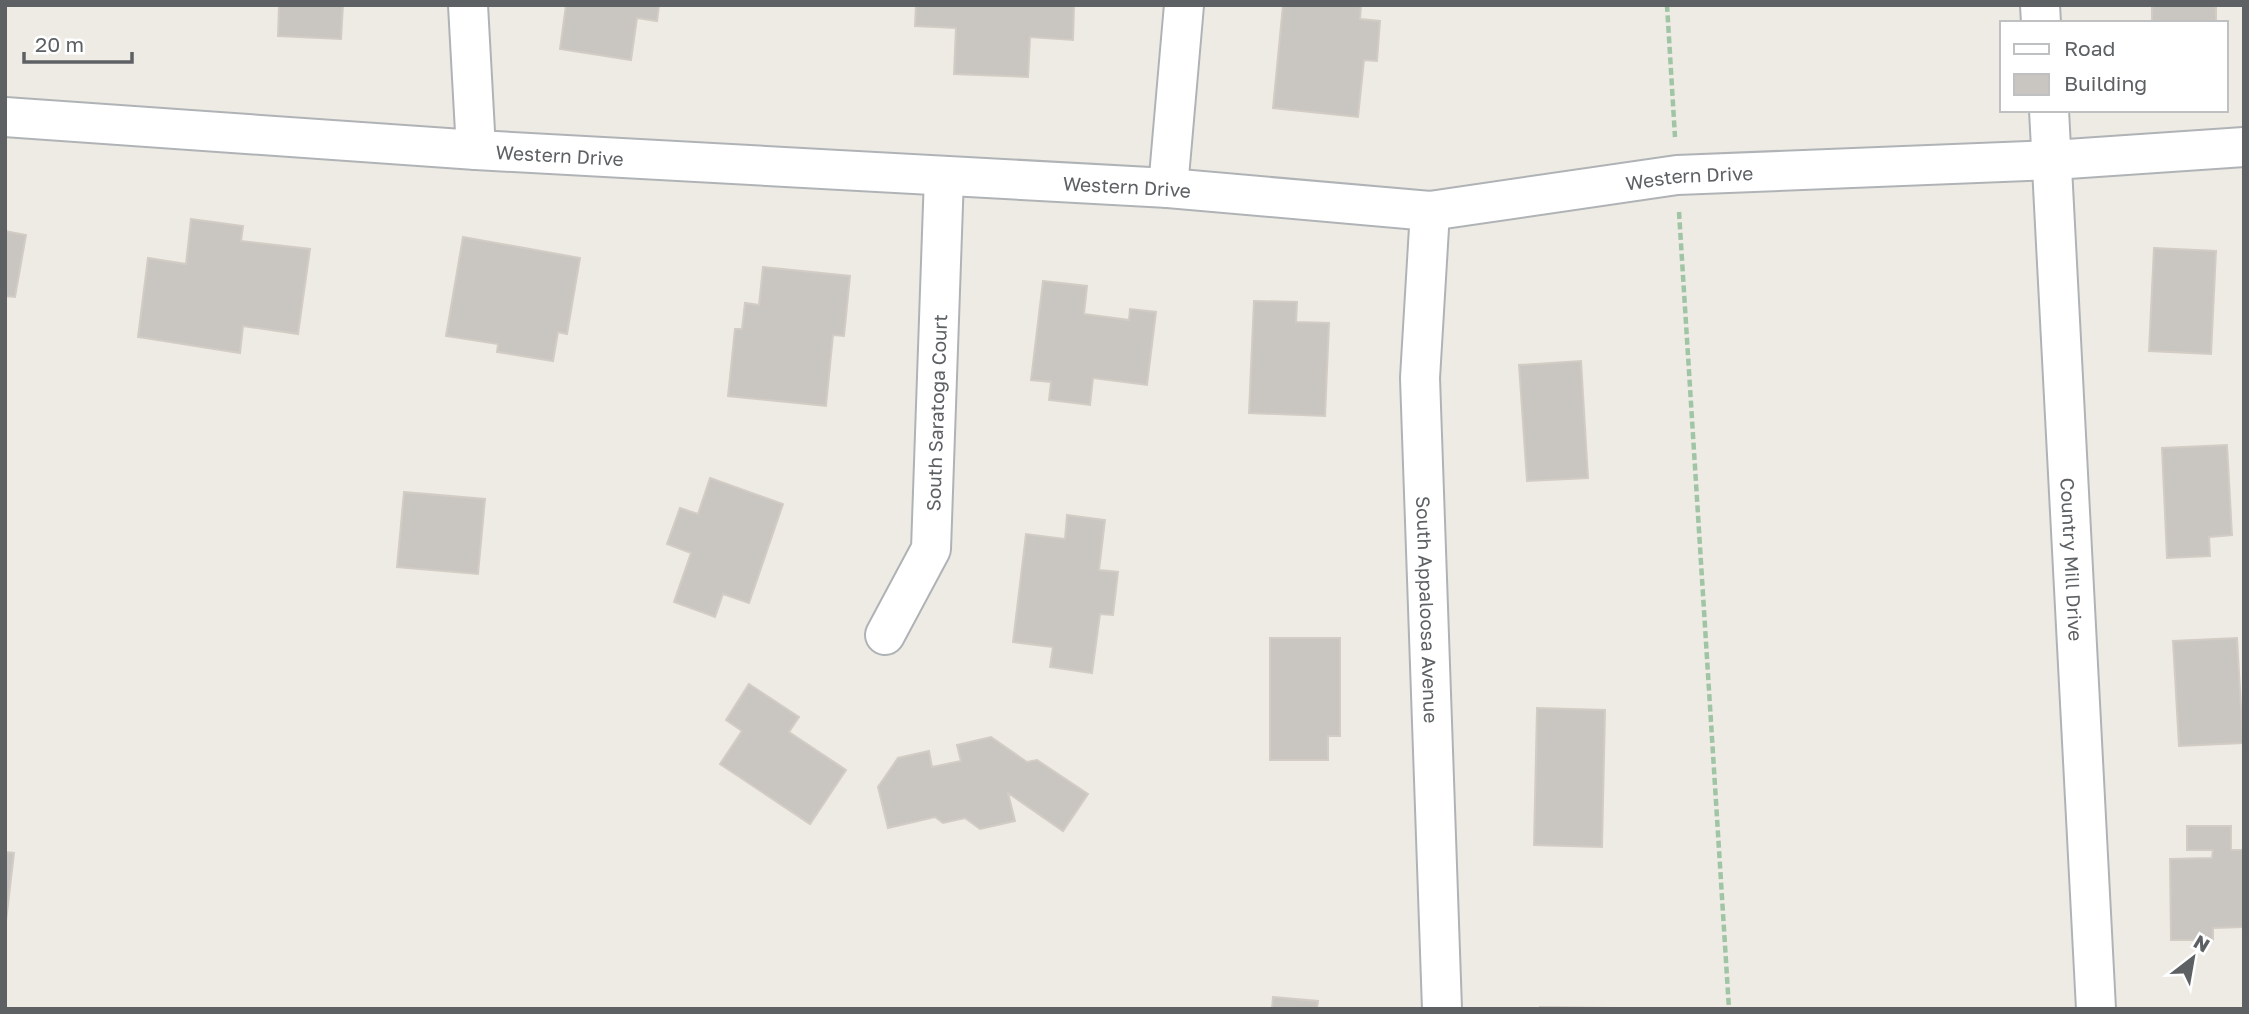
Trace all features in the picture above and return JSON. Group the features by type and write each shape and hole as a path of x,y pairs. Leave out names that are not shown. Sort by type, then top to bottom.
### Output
{"street":[{"path":"468,5 476,150"},
{"path":"1168,188 1184,5"},
{"name":"Country Mill Drive","path":"2049,112 2096,1009"},
{"name":"Western Drive","path":"5,117 476,150 1168,188 1430,211 1677,175 2053,160 2244,147"},
{"name":"South Saratoga Court","path":"885,635 931,549 944,176"},
{"name":"South Appaloosa Avenue","path":"1430,211 1420,378 1442,1009"}],"path":[{"path":"1667,5 1675,139"},
{"path":"1679,214 1729,1009"}],"building":[{"path":"279,5 343,5 341,39 278,36"},
{"path":"566,5 659,5 657,21 637,18 631,60 560,49"},
{"path":"916,5 1074,5 1073,40 1030,37 1028,77 954,74 956,28 915,26"},
{"path":"1283,5 1361,5 1360,19 1380,21 1377,61 1364,60 1358,117 1273,108"},
{"path":"2152,5 2216,5 2216,21 2152,21"},
{"path":"191,219 243,226 241,241 310,249 298,334 243,326 240,353 138,337 148,258 186,264"},
{"path":"5,231 26,235 15,297 5,296"},
{"path":"463,237 580,258 567,334 558,332 553,361 497,352 498,344 446,336"},
{"path":"2154,248 2216,251 2211,354 2149,351"},
{"path":"763,267 850,276 844,336 833,335 826,406 728,396 735,329 742,329 745,303 759,305"},
{"path":"1043,281 1087,286 1084,314 1129,320 1130,309 1156,312 1147,385 1093,378 1090,405 1049,400 1051,382 1031,380"},
{"path":"1254,301 1297,302 1296,322 1329,323 1325,416 1249,413"},
{"path":"1581,361 1588,478 1527,481 1519,365"},
{"path":"2227,445 2232,535 2209,537 2210,556 2167,558 2162,448"},
{"path":"710,478 783,504 749,603 723,594 715,617 674,602 691,553 667,544 680,508 698,514"},
{"path":"404,492 485,499 478,574 397,567"},
{"path":"1067,515 1105,520 1099,570 1118,572 1113,615 1100,614 1092,673 1050,667 1053,647 1013,642 1026,534 1065,539"},
{"path":"1270,638 1340,638 1340,736 1328,736 1328,760 1270,760"},
{"path":"2237,638 2243,743 2179,746 2173,641"},
{"path":"749,684 799,717 789,732 846,770 810,824 720,764 742,731 726,720"},
{"path":"1537,708 1605,710 1602,847 1534,845"},
{"path":"991,737 1027,762 1037,760 1088,794 1063,831 1008,793 1015,821 980,829 965,818 943,823 935,817 888,828 878,787 898,758 929,751 932,767 961,761 957,745"},
{"path":"2187,826 2231,826 2231,850 2244,850 2244,927 2213,928 2213,940 2171,940 2170,859 2212,858 2213,850 2187,850"},
{"path":"5,852 14,853 5,930"},
{"path":"1273,997 1318,1001 1317,1009 1272,1009"},
{"path":"1613,1008 1613,1009 1540,1009"}]}
